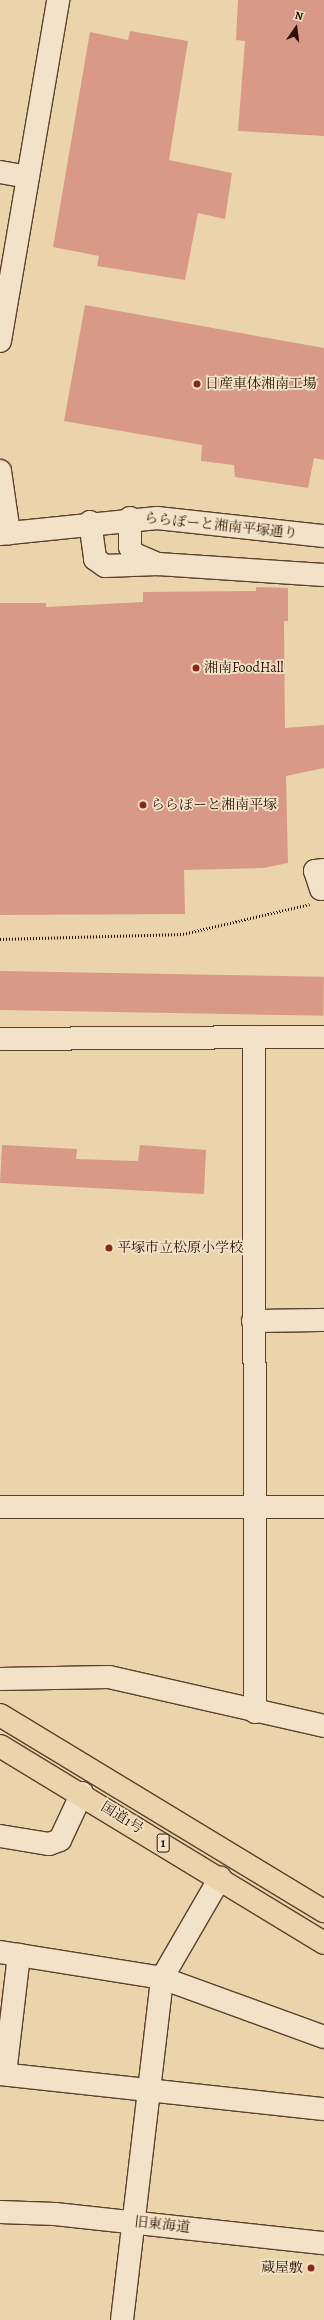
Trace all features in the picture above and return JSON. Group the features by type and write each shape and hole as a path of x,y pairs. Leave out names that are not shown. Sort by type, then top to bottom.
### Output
{"highway":[{"name":"国道1号","path":"0,1715 324,1911"},
{"name":"国道1号","path":"0,1746 82,1793 324,1943"}],"street":[{"path":"0,341 2,307 28,177 58,0"},
{"path":"0,172 28,177"},
{"path":"0,471 5,533"},
{"path":"130,518 132,550 158,564"},
{"name":"ららぽーと湘南平塚通り","path":"5,533 130,518 190,520 324,536"},
{"path":"90,522 95,559 100,564 132,567 158,564 324,575"},
{"path":"0,1039 254,1039 324,1037"},
{"path":"254,1039 253,1321 256,1712"},
{"path":"253,1321 324,1320"},
{"path":"0,1507 324,1507"},
{"path":"0,1678 109,1677 256,1712 324,1726"},
{"path":"0,1836 49,1844 60,1840 82,1793"},
{"path":"122,2320 162,1978 220,1878"},
{"path":"324,2037 162,1978 10,1954 3,2074 324,2109"},
{"name":"旧東海道","path":"0,2212 133,2222 324,2243"}],"path":[{"path":"0,938 183,934 321,887"}],"building":[{"path":"238,0 324,0 324,136 238,131 245,41 236,40"},
{"path":"130,31 188,41 169,160 232,173 225,219 198,213 185,280 97,266 99,256 53,247 90,32 128,40"},
{"name":"日産車体湘南工場","path":"85,305 324,348 324,460 314,458 308,488 235,477 234,465 201,461 202,445 64,421"},
{"name":"ららぽーと湘南平塚","path":"256,587 288,588 288,621 284,621 285,728 324,725 324,768 286,776 288,863 263,868 184,870 185,914 0,915 0,603 46,603 46,607 143,602 143,592 256,591"},
{"path":"0,971 324,977 323,1016 0,1010"},
{"path":"2,1145 77,1149 76,1159 138,1161 140,1145 206,1150 204,1194 0,1183"}],"place":[{"name":"日産車体湘南工場","path":"197,384"},
{"name":"湘南FoodHall","path":"196,668"},
{"name":"ららぽーと湘南平塚","path":"143,805"},
{"name":"平塚市立松原小学校","path":"109,1248"},
{"name":"蔵屋敷","path":"311,2268"}]}
